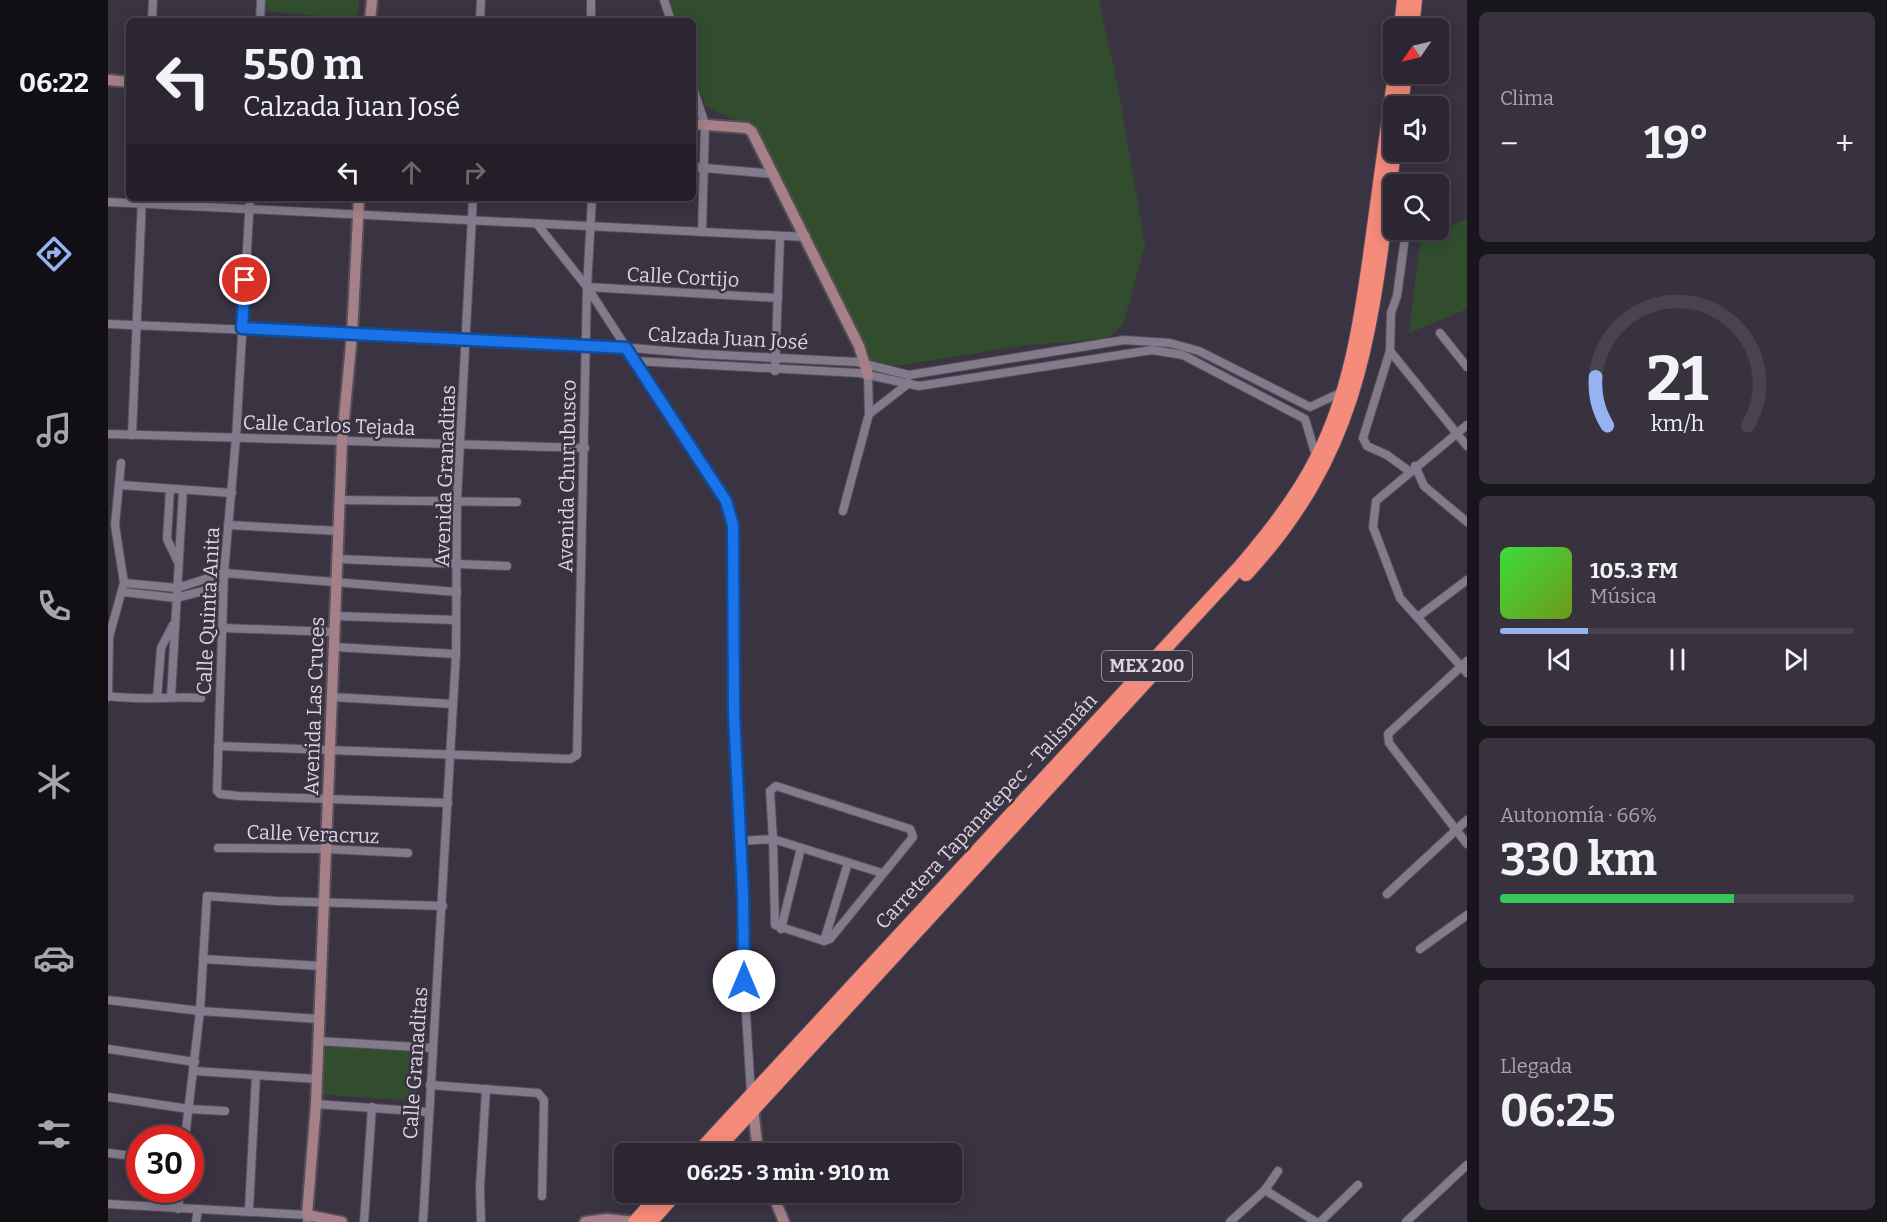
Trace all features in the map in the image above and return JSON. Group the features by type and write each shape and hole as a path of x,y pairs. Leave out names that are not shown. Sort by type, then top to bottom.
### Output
{"highway":[{"path":"1402,18 1404,0"},
{"path":"1413,18 1415,0"},
{"name":"Carretera Tapanatepec - Talismán","path":"720,1143 752,1101 1240,567 1272,528 1317,458 1342,392 1361,315 1394,84"},
{"name":"Carretera Tapanatepec - Talismán","path":"708,1143 752,1101 1260,558 1289,523 1325,462 1349,408 1369,333 1386,240"},
{"path":"635,1222 652,1203"},
{"path":"650,1222 667,1203"}],"street":[{"path":"152,18 153,0"},
{"path":"260,18 261,0"},
{"path":"370,18 372,0"},
{"path":"480,18 481,0"},
{"path":"591,0 591,18"},
{"path":"664,0 670,18"},
{"path":"108,80 126,82"},
{"path":"696,97 705,124 702,232"},
{"path":"696,124 747,128 752,132 806,237 872,375 869,414 843,511"},
{"path":"696,167 774,174"},
{"path":"108,202 142,201 358,216 473,219 780,238 806,237"},
{"path":"132,435 142,201"},
{"name":"Calle Quinta Anita","path":"250,201 236,438 223,586 216,786 220,794 328,798"},
{"name":"Avenida Las Cruces","path":"307,1219 319,1019 342,440 352,335 359,201"},
{"name":"Avenida Granaditas","path":"448,803 456,654 457,500 462,446 473,201"},
{"name":"Avenida Churubusco","path":"450,755 570,759 577,755 587,287 592,201"},
{"path":"537,224 587,287 726,501 733,525 734,714 744,981 757,1143"},
{"path":"775,370 780,238"},
{"path":"1404,240 1396,296 1390,317 1390,351 1363,442 1367,447 1387,454 1412,469 1424,486 1467,522"},
{"name":"Calle Cortijo","path":"587,287 778,298"},
{"name":"Calzada Juan José","path":"108,324 586,344 865,363 909,375"},
{"path":"1440,333 1467,367"},
{"path":"909,386 909,375 1124,340 1170,343 1199,351 1310,406"},
{"path":"869,414 909,386 1152,350 1183,355 1305,419"},
{"path":"1390,351 1467,446"},
{"name":"Calzada Juan José","path":"635,361 872,375 909,386"},
{"path":"1317,458 1305,419 1310,406 1342,392"},
{"path":"1467,425 1376,501 1372,516 1373,527 1400,598 1464,664 1467,673"},
{"name":"Calle Carlos Tejada","path":"108,434 585,448"},
{"path":"122,463 115,525 123,588 109,637 108,697 131,700 171,697 201,698"},
{"path":"121,485 231,493"},
{"path":"170,489 167,539 178,562"},
{"path":"171,697 183,490"},
{"path":"340,500 517,502"},
{"path":"228,525 339,531"},
{"path":"338,559 507,566"},
{"path":"123,588 177,588 224,573 457,592"},
{"path":"1419,616 1467,580"},
{"path":"123,588 176,598 223,586"},
{"path":"336,616 456,620"},
{"path":"157,698 161,648 175,621"},
{"path":"223,628 335,632"},
{"path":"334,647 456,654"},
{"path":"1464,664 1388,734 1389,743 1467,844"},
{"path":"332,697 453,704"},
{"path":"218,746 450,755"},
{"path":"776,786 910,830 913,837 830,939 824,941 781,929 773,921 773,839 770,791 776,786"},
{"path":"328,798 448,803"},
{"name":"Calle Granaditas","path":"423,1222 448,803"},
{"path":"1388,894 1467,820"},
{"path":"740,841 773,839 882,873"},
{"name":"Calle Veracruz","path":"218,848 326,849 408,853"},
{"path":"781,929 801,848"},
{"path":"824,941 848,863"},
{"path":"187,1125 200,1011 207,896 443,906"},
{"path":"1420,949 1467,915"},
{"path":"203,959 321,966"},
{"path":"108,999 200,1011 319,1019"},
{"path":"318,1041 432,1048"},
{"path":"108,1049 194,1067 255,1075 316,1079"},
{"path":"249,1210 255,1075"},
{"path":"430,1085 538,1093 543,1100 542,1196"},
{"path":"481,1222 480,1178 486,1089"},
{"path":"108,1097 189,1109 225,1111"},
{"path":"315,1104 428,1112"},
{"path":"364,1222 372,1107"},
{"path":"108,1153 126,1155"},
{"path":"1406,1222 1467,1165"},
{"path":"1230,1222 1265,1190 1278,1171"},
{"path":"1265,1190 1318,1222 1358,1185"},
{"path":"178,1209 179,1203"},
{"path":"776,1203 784,1222"},
{"path":"108,1204 178,1209 249,1210 342,1222"},
{"path":"196,1222 198,1209"},
{"path":"585,1222 607,1219 635,1222"}],"green space":[{"path":"261,0 359,0 357,18 261,11"},
{"path":"665,0 1099,0 1119,92 1145,245 1123,325 1107,339 1028,345 885,368 858,355 800,230 742,124 705,106 696,80 696,18 673,18"},
{"path":"1467,218 1467,309 1409,333 1420,242 1449,240 1449,227"},
{"path":"322,1041 424,1049 417,1101 317,1094"}],"route":[{"path":"245,280 242,328 352,335 586,344 626,348 726,501 733,525 734,714 743,894 744,981"}]}
